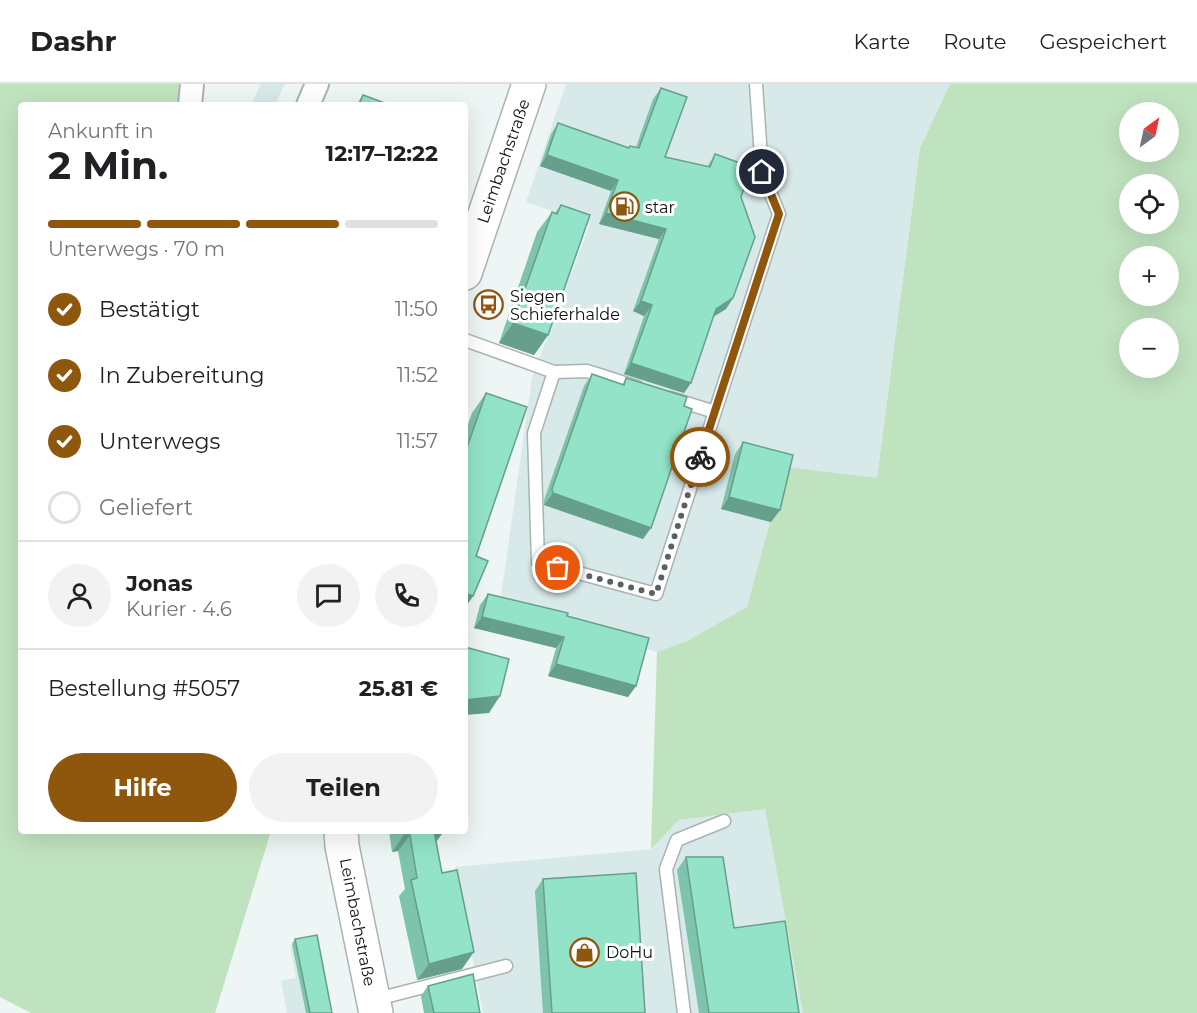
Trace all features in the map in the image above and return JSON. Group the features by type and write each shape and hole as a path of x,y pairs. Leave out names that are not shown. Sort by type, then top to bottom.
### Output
{"main road":[{"name":"Leimbachstraße","path":"468,264 529,84"},
{"name":"Leimbachstraße","path":"341,834 344,857 375,1006"}],"street":[{"path":"190,102 192,84"},
{"path":"309,102 317,84"}],"lane":[{"path":"554,372 534,433 538,562 656,594 779,214 762,172 756,84"},
{"path":"468,341 554,372 587,371 715,412"},
{"path":"684,1013 666,869 677,840 724,821"},
{"path":"375,1006 506,966"}],"shaded area":[{"path":"261,84 285,84 276,102 252,102"},
{"path":"566,84 950,84 920,148 877,478 771,522 747,607 687,641 657,652 499,610 532,378 590,224 526,202"},
{"path":"765,809 803,1013 483,1013 455,867 651,849 679,820"},
{"path":"315,940 329,1013 287,1013 281,981 296,978 290,945"}],"green space":[{"path":"0,84 180,84 177,102 18,102 18,834 270,834 215,1013 31,1013 0,997"},
{"path":"950,84 1197,84 1197,1013 803,1013 765,809 679,820 651,849 657,652 687,641 747,607 785,467 877,478 920,148"}],"building":[{"path":"661,88 687,97 665,157 710,167 715,154 751,167 741,197 755,237 733,298 716,309 691,383 631,363 652,305 641,301 666,229 606,213 618,180 547,155 558,123 629,148 630,146 639,148"},
{"path":"363,95 382,102 360,102"},
{"path":"561,205 590,215 548,335 513,323 552,212 557,214"},
{"path":"592,374 624,385 626,378 687,397 684,406 692,409 651,528 553,493 552,489"},
{"path":"486,393 527,407 476,556 488,561 473,596 468,594 468,444"},
{"path":"743,442 793,455 780,510 729,497"},
{"path":"488,594 568,613 567,616 649,638 636,686 556,664 564,637 482,617"},
{"path":"468,648 509,659 500,696 468,700"},
{"path":"435,834 442,873 457,870 474,952 429,964 411,880 417,878 410,835 404,835"},
{"path":"686,857 723,857 734,928 785,921 799,1013 709,1013"},
{"name":"DoHu","path":"636,873 645,1013 552,1013 543,879"},
{"path":"317,935 332,1013 310,1013 295,939"},
{"path":"473,974 480,1013 434,1013 428,986"}],"way so far":[{"path":"558,568 656,594 700,457"}],"place":[{"name":"star","path":"624,207"},
{"name":"Siegen Schieferhalde","path":"489,305"},
{"name":"DoHu","path":"585,952"}],"route":[{"path":"700,457 779,214 762,172"}]}
